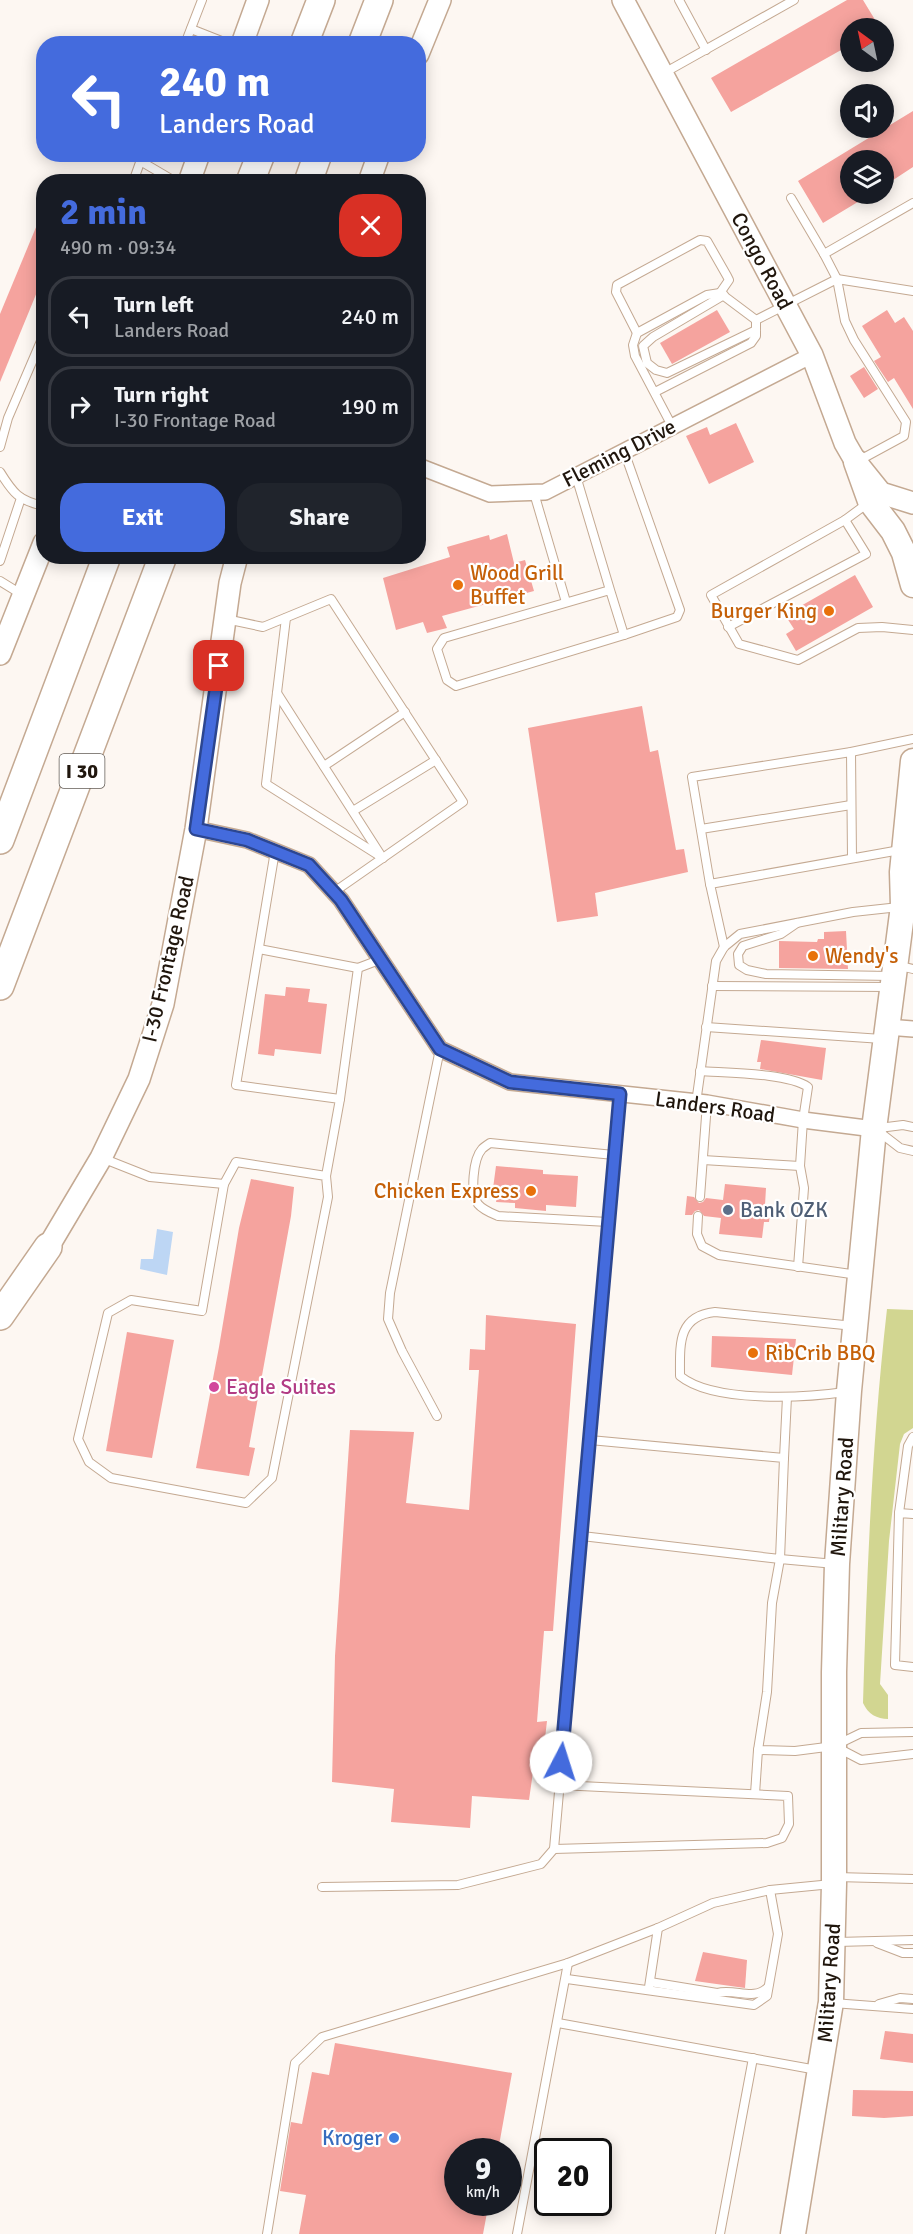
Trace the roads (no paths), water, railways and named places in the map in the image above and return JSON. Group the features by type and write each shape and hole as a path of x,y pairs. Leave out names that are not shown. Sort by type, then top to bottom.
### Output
{"highway":[{"path":"307,36 321,0"},
{"path":"365,36 379,0"},
{"name":"I 30","path":"0,840 104,564"},
{"name":"I 30","path":"0,986 160,564"},
{"path":"0,1316 48,1247"}],"main road":[{"path":"245,36 258,0"},
{"path":"425,36 440,0"},
{"name":"Congo Road","path":"623,0 812,355 845,443 856,462"},
{"path":"856,462 864,489 876,497 913,503"},
{"path":"876,497 904,553 913,585"},
{"path":"0,654 4,633 36,562"},
{"name":"I-30 Frontage Road","path":"0,1328 101,1158 139,1079 163,1004 196,829 230,583 235,564"},
{"name":"Military Road","path":"793,2234 831,2002 837,1564 849,1391 874,1129 887,1033 899,974 913,761"}],"street":[{"name":"Fleming Drive","path":"426,469 490,494 545,492 812,355"},
{"path":"196,829 247,840 309,865 341,900 440,1049"},
{"path":"887,1033 913,1029"},
{"name":"Landers Road","path":"440,1049 510,1082 702,1103 874,1129"}],"lane":[{"path":"188,36 202,0"},
{"path":"678,0 706,50"},
{"path":"662,75 794,0"},
{"path":"191,29 209,36"},
{"path":"148,162 165,174"},
{"path":"791,198 837,279 845,321 854,340 906,422 904,436 856,462"},
{"path":"824,254 913,204"},
{"path":"637,333 616,292 617,285 700,240 706,241 729,280 722,294 653,337 643,346 647,363 656,370 667,373 756,330"},
{"path":"756,320 837,279 913,291"},
{"path":"672,426 635,356 633,345 637,333 707,295 722,294 756,320"},
{"path":"655,392 751,343 756,336 756,320"},
{"path":"0,447 8,418 36,353"},
{"path":"609,590 444,638 437,649 447,680 456,686 676,617 680,610 624,451"},
{"path":"0,472 12,492 28,503 36,504"},
{"path":"576,476 624,635"},
{"path":"534,493 566,602"},
{"path":"876,497 834,527 711,595 739,644 798,660 858,628 882,627 913,630"},
{"path":"0,561 21,498"},
{"path":"728,627 866,554 845,520"},
{"path":"0,581 22,594"},
{"path":"225,619 263,627 331,599 463,802 334,892"},
{"path":"286,618 266,784 383,858"},
{"path":"277,693 383,858"},
{"path":"324,766 405,712"},
{"path":"724,947 710,884 693,777 850,752 913,739"},
{"path":"850,752 852,858"},
{"path":"353,812 436,760"},
{"path":"701,829 851,805"},
{"path":"275,851 236,1085 340,1099"},
{"path":"710,884 852,858 906,865"},
{"path":"700,1197 703,1160 700,1071 716,961 724,947 740,934 798,922 904,918"},
{"path":"798,922 781,934 744,946 738,954 740,965 747,970 766,974 899,974"},
{"path":"259,949 358,968 379,960"},
{"path":"326,1176 236,1162 224,1184 202,1311 131,1300 108,1313 78,1439 89,1462 111,1478 246,1503 272,1478 328,1197 326,1176 340,1099 358,968"},
{"path":"712,986 899,974"},
{"path":"706,1027 887,1033"},
{"path":"437,1416 402,1351 388,1319 390,1293 440,1049"},
{"path":"700,1071 801,1082 808,1087 800,1166 804,1188 798,1267"},
{"path":"322,1887 458,1885 541,1864 554,1849 620,1094"},
{"path":"874,1129 903,1125 913,1127"},
{"path":"874,1129 900,1148 913,1151"},
{"path":"608,1222 498,1216 477,1204 473,1185 476,1160 481,1150 490,1143 614,1155"},
{"path":"101,1158 150,1177 224,1184"},
{"path":"703,1160 800,1166"},
{"path":"698,1216 697,1234 702,1246 720,1255 861,1275"},
{"path":"849,1391 814,1396 768,1397 701,1389 680,1376 680,1351 684,1328 694,1318 704,1313 715,1312 855,1326"},
{"path":"755,1794 758,1750 767,1692 772,1603 780,1559 787,1397"},
{"path":"913,1437 908,1446 899,1513 895,1665 913,1667"},
{"path":"590,1440 784,1458"},
{"path":"899,1513 913,1514"},
{"path":"582,1536 837,1564"},
{"path":"758,1750 795,1751 834,1746 861,1733 913,1732"},
{"path":"834,1746 861,1760 913,1754"},
{"path":"554,1849 767,1843 782,1838 789,1824 788,1796 559,1785"},
{"path":"267,2234 295,2063 322,2037 568,1963 658,1928 713,1903 770,1890 834,1880 913,1879"},
{"path":"649,1987 754,2005 767,1995 778,1934 770,1890"},
{"path":"649,1987 658,1928"},
{"path":"833,1942 913,1940"},
{"path":"876,1942 903,1953 913,1953"},
{"path":"517,2234 567,1979 568,1963"},
{"path":"567,1979 756,1995 769,1986"},
{"path":"874,2006 900,1998 913,1999"},
{"path":"831,2002 913,2009"},
{"path":"558,2023 821,2071"},
{"path":"720,2234 753,2058"}],"water":[{"path":"157,1229 173,1232 167,1275 140,1269 141,1259 153,1259"}],"place":[{"name":"Wood Grill Buffet","path":"458,585"},
{"name":"Burger King","path":"829,611"},
{"name":"Wendy's","path":"813,956"},
{"name":"Chicken Express","path":"531,1191"},
{"name":"Bank OZK","path":"728,1210"},
{"name":"RibCrib BBQ","path":"753,1353"},
{"name":"Eagle Suites","path":"214,1387"},
{"name":"Kroger","path":"394,2138"}]}
